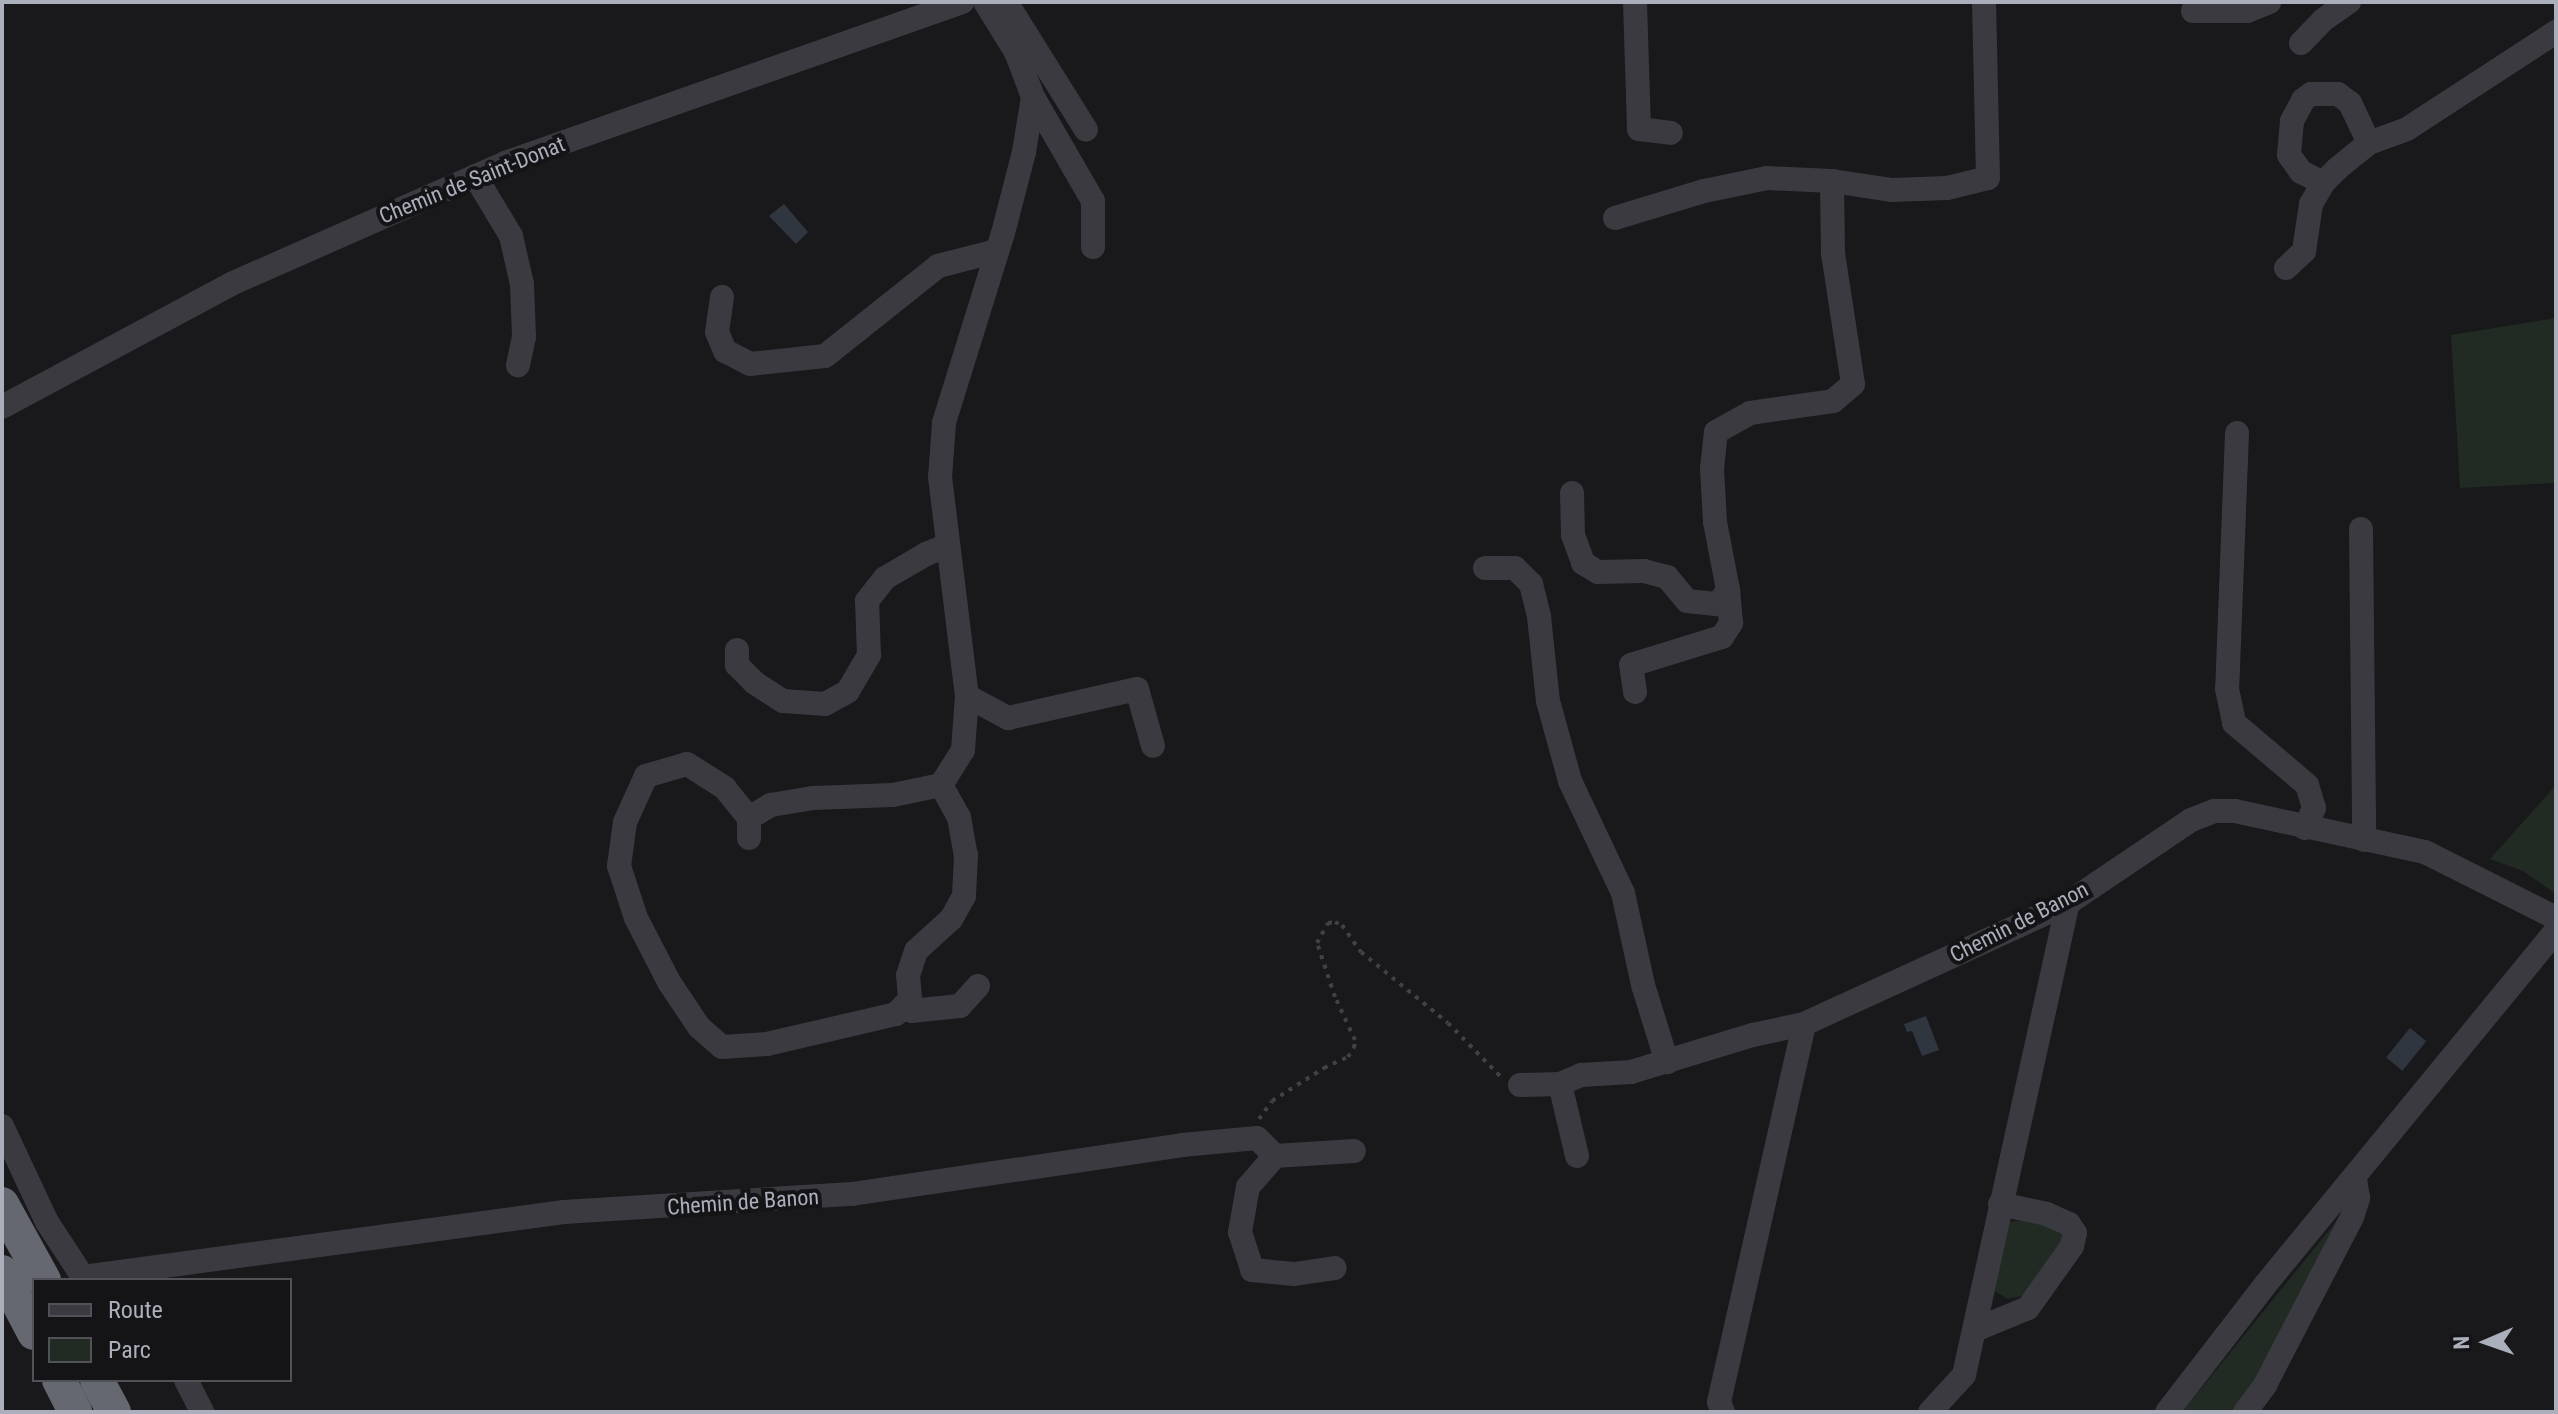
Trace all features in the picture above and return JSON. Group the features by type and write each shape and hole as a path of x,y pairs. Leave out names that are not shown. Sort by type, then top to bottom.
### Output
{"highway":[{"path":"2,1204 43,1278"},
{"path":"2,1272 32,1329"},
{"path":"60,1382 75,1412"},
{"path":"98,1382 114,1412"}],"street":[{"name":"Chemin de Saint-Donat","path":"2,407 231,284 475,176 963,2"},
{"path":"985,2 1016,52 1033,97 1093,201 1093,247"},
{"path":"1002,2 1008,5 1086,130"},
{"path":"1635,2 1639,129 1671,133"},
{"path":"1615,218 1704,191 1767,178 1832,181 1892,190 1947,188 1988,178 1984,2"},
{"path":"2193,11 2247,11 2269,2"},
{"path":"2301,43 2323,20 2349,2"},
{"path":"2286,268 2304,251 2311,204 2323,183 2369,143 2407,129 2556,32"},
{"path":"2323,183 2301,172 2289,155 2292,121 2303,100 2311,94 2338,94 2350,103 2369,143"},
{"path":"909,1000 896,1014 767,1044 722,1047 699,1027 669,982 636,918 619,866 625,822 646,776 687,764 725,788 749,828 771,805 813,798 893,795 941,785 963,750 967,696 940,477 944,423 997,251 1024,152 1033,97"},
{"path":"475,176 511,236 514,248 523,297 524,337 518,365"},
{"path":"1635,692 1631,665 1722,637 1731,623 1715,522 1712,469 1716,432 1750,413 1833,401 1853,384 1833,253 1832,181"},
{"path":"722,297 717,332 725,351 750,364 825,356 938,266 997,251"},
{"path":"2237,433 2227,689 2234,723 2307,785 2314,808 2305,828"},
{"path":"1572,493 1573,535 1583,563 1598,572 1644,571 1667,577 1687,601 1718,604 1728,590"},
{"path":"2361,529 2364,840"},
{"path":"737,650 737,665 755,683 783,701 825,704 848,691 869,655 867,601 885,578 948,545"},
{"path":"1485,568 1515,568 1531,584 1539,617 1548,701 1570,781 1623,893 1643,985 1667,1062"},
{"path":"967,696 1008,718 1137,689 1153,746"},
{"path":"941,785 959,817 966,855 964,896 951,919 916,951 908,975 911,1011 960,1006 978,986"},
{"name":"Chemin de Banon","path":"1520,1085 1560,1084 1581,1075 1631,1072 1753,1035 1804,1024 2068,903 2191,820 2214,811 2235,811 2425,852 2556,918"},
{"path":"1930,1412 1964,1375 2068,903"},
{"path":"2167,1412 2556,931"},
{"path":"1723,1412 1719,1402 1804,1024"},
{"path":"1560,1084 1577,1156"},
{"name":"Chemin de Banon","path":"2,1126 47,1222 83,1277 129,1275 564,1212 852,1194 1137,1151 1248,1138"},
{"path":"1248,1138 1257,1138 1275,1156"},
{"path":"1335,1268 1294,1274 1252,1270 1240,1232 1248,1187 1275,1156 1354,1151"},
{"path":"2245,1412 2265,1385 2352,1217 2358,1198 2355,1178"},
{"path":"1975,1330 2028,1308 2072,1246 2075,1233 2069,1224 2047,1214 2000,1204"},
{"path":"187,1382 202,1412"}],"path":[{"path":"1248,1138 1272,1101 1324,1068 1348,1057 1354,1048 1355,1040 1319,953 1317,943 1328,923 1342,925 1375,965 1448,1023 1492,1070 1520,1085"}],"green space":[{"path":"2556,318 2556,483 2460,488 2451,335"},
{"path":"2556,785 2556,894 2523,871 2490,859"},
{"path":"2351,1203 2242,1412 2182,1412"},
{"path":"2023,1220 2056,1228 2063,1236 2062,1245 2022,1296 2008,1299 1993,1290 2009,1222"}],"shaded area":[{"path":"784,204 808,232 796,244 769,216"},
{"path":"1926,1016 1939,1050 1922,1056 1912,1031 1907,1032 1904,1024"},
{"path":"2410,1028 2426,1041 2402,1071 2386,1058"}]}
